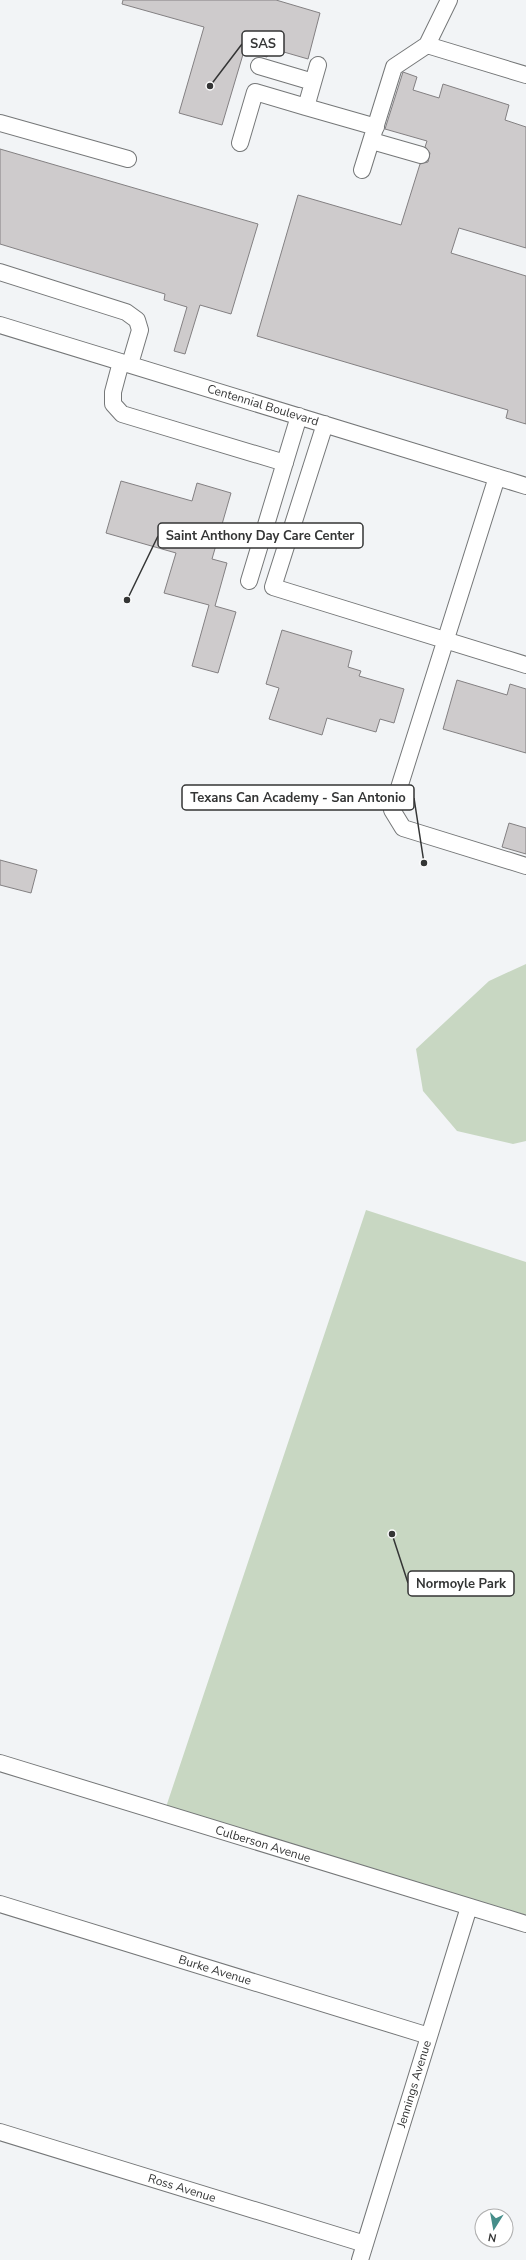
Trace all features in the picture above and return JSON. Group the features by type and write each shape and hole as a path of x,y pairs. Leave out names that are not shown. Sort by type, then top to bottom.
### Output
{"street":[{"path":"362,170 394,67 427,45 449,0"},
{"path":"427,45 526,75"},
{"path":"306,107 318,65"},
{"path":"259,66 314,82"},
{"path":"240,143 255,92 306,107 374,134 421,155"},
{"path":"0,123 128,159"},
{"path":"0,272 126,312 137,320 140,330 113,392 113,404 122,414 285,463"},
{"name":"Centennial Boulevard","path":"0,325 526,486"},
{"path":"249,581 299,416"},
{"path":"325,424 273,587 526,665"},
{"path":"497,477 392,810 403,828 526,866"},
{"name":"Culberson Avenue","path":"0,1763 526,1924"},
{"name":"Burke Avenue","path":"0,1904 429,2036"},
{"name":"Jennings Avenue","path":"360,2260 469,1907"},
{"name":"Ross Avenue","path":"0,2132 365,2244"}],"green space":[{"path":"526,964 526,1141 513,1144 457,1131 423,1091 416,1049 489,981"},
{"path":"366,1210 526,1262 526,1915 166,1807"}],"building":[{"path":"123,0 276,0 320,13 308,59 270,48 267,57 244,51 222,125 179,113 204,27 122,4"},
{"path":"403,72 417,77 413,90 439,98 443,84 509,105 505,120 526,127 526,248 459,228 451,253 526,276 526,424 506,418 508,410 257,336 298,195 401,225 420,164 428,162 430,153 425,147 427,141 385,129"},
{"path":"0,149 258,224 231,314 200,305 185,354 174,351 187,307 164,300 165,294 0,244"},
{"path":"121,481 192,501 197,483 231,493 212,559 227,563 215,606 236,612 218,673 192,666 209,605 164,593 176,553 106,533"},
{"path":"282,630 352,651 348,667 361,671 359,676 404,689 394,723 380,719 376,732 327,718 322,735 269,719 279,688 266,684"},
{"path":"457,680 507,695 510,684 526,689 526,753 443,729"},
{"path":"509,823 526,828 526,854 502,847"},
{"path":"0,860 37,870 31,893 0,885"}],"place":[{"name":"SAS","path":"210,86"},
{"name":"Saint Anthony Day Care Center","path":"127,600"},
{"name":"Texans Can Academy - San Antonio","path":"424,863"},
{"name":"Normoyle Park","path":"392,1534"}]}
